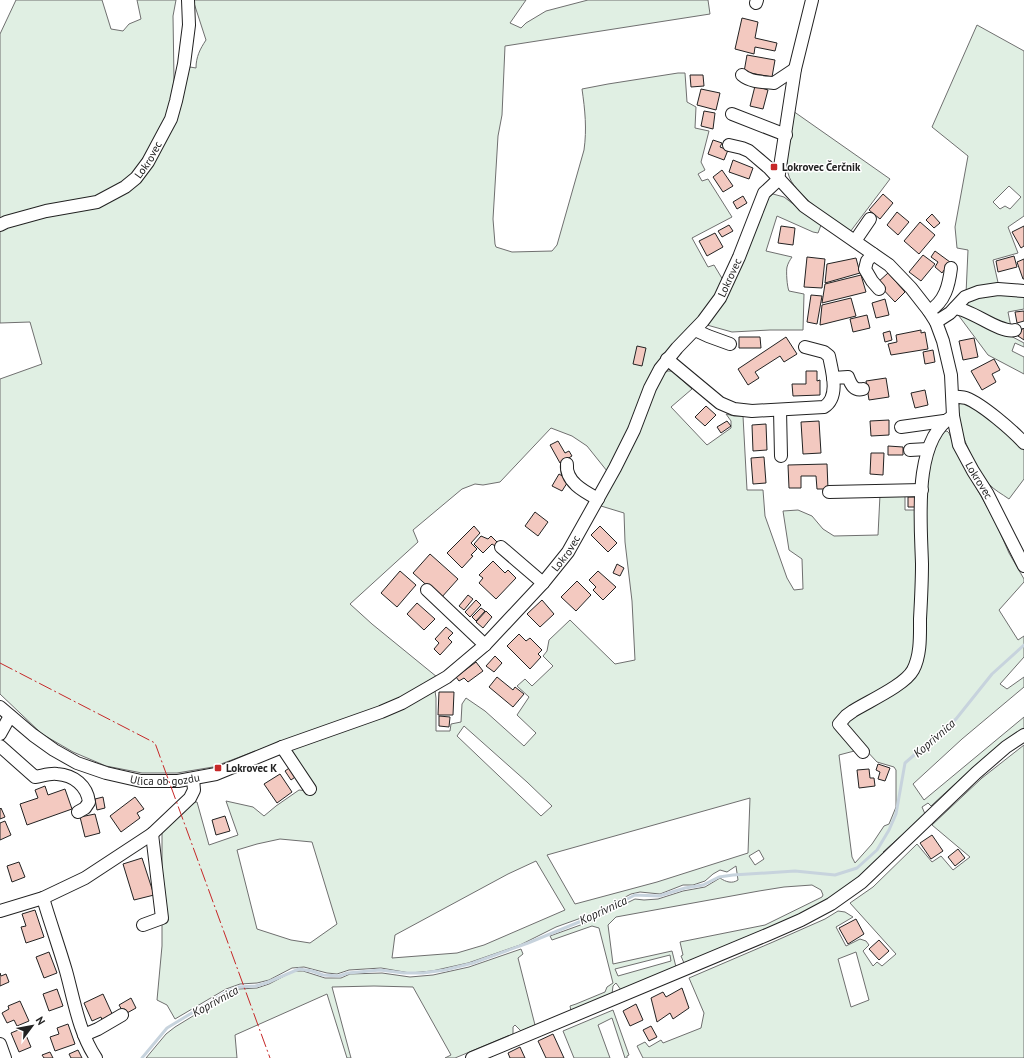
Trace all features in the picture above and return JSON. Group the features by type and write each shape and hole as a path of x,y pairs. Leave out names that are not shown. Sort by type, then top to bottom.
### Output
{"street":[{"name":"Lokrovec","path":"0,225 46,211 97,202 125,187 136,178 148,162 171,119 184,64 189,25 188,0"},
{"path":"778,180 795,69 812,0"},
{"path":"742,75 753,80 774,83 795,69"},
{"path":"732,114 786,135"},
{"path":"729,145 749,150 769,168 778,180"},
{"name":"Lokrovec","path":"365,718 402,703 448,677 485,645 543,584 568,552 634,430 650,388 660,370 676,348 696,330 720,298 739,257 764,193 778,180 804,206 889,265 911,288 929,311 936,322 945,348 951,375 953,396 949,418 959,445 987,493 1024,566"},
{"path":"855,241 870,219"},
{"path":"873,254 868,261 865,270 878,289"},
{"path":"929,311 935,308 940,302 948,288 951,268"},
{"path":"936,322 946,317 965,297 978,292 998,289 1024,290"},
{"path":"955,308 965,311 1010,332 1015,330"},
{"path":"696,330 730,344"},
{"path":"668,359 720,403 734,409 752,411 824,407 829,404 833,396 833,378 829,356 824,352 805,347"},
{"path":"833,378 848,377 854,388 859,390 863,389"},
{"path":"953,396 965,398 978,406 1007,426 1024,443"},
{"path":"780,410 781,456"},
{"path":"900,427 949,418"},
{"path":"863,752 839,724 853,710 904,680 913,670 918,654 922,566 922,490 924,470 928,449 937,432 949,418"},
{"path":"910,450 928,449"},
{"path":"567,464 566,470 575,485 598,499"},
{"path":"829,492 922,490"},
{"path":"501,547 543,584"},
{"path":"426,590 485,645"},
{"name":"Ulica ob gozdu","path":"0,707 54,750 78,763 106,773 141,781 178,781 216,774 282,747 365,718"},
{"path":"0,734 10,716"},
{"path":"472,1058 769,934 801,920 831,904 862,882 976,773 1006,746 1024,735"},
{"path":"0,746 35,777 56,774 66,775 82,784 89,802 85,808 78,812"},
{"path":"282,747 310,789"},
{"path":"1,909 43,898 84,878 152,834 190,798 194,790 193,779"},
{"path":"143,925 162,918 152,834"},
{"path":"43,898 64,963 84,1034 96,1058"},
{"path":"84,1034 98,1029 122,1015"},
{"path":"0,1044 5,1058"}],"green space":[{"path":"16,0 102,0 111,29 123,31 129,24 141,19 137,0 176,0 173,16 174,80 169,115 132,176 96,198 0,222 0,34"},
{"path":"193,0 526,0 510,23 521,28 526,23 546,11 588,0 708,0 710,14 505,46 502,115 498,136 493,219 495,244 496,247 512,252 552,251 557,245 584,150 585,120 582,89 678,73 685,73 687,102 696,107 695,128 709,131 701,162 705,170 698,174 702,181 708,179 732,217 692,238 708,267 714,265 723,280 712,302 673,344 651,373 618,453 607,471 587,446 572,436 551,428 500,482 483,485 475,484 462,489 413,530 418,542 350,604 437,677 408,695 376,709 213,767 177,773 142,773 106,766 73,752 42,734 0,694 0,379 42,364 30,322 0,323 0,228 49,214 137,182 190,67 196,68 199,53 206,40"},
{"path":"977,25 1024,51 1024,216 1008,227 1018,253 993,260 999,287 966,294 968,250 957,248 955,227 968,156 932,127","holes":["1009,186 1021,197 1010,209 1005,206 1000,209 993,202"]},
{"path":"793,111 890,179 850,232 814,206 797,190 791,181 788,173 787,159"},
{"path":"773,194 784,197 821,225 818,233 813,232 777,216 766,251 792,257 787,267 788,286 789,291 804,294 803,330 732,332 707,325 766,199"},
{"path":"1024,292 1024,309 1008,312 1011,327 959,306 977,294"},
{"path":"956,312 971,315 1024,343 1024,347 1015,343 1012,351 1024,357 1024,374 988,355"},
{"path":"665,371 672,371 692,389 671,407 707,445 731,428 731,421 726,414 743,416 747,490 763,490 765,516 787,578 794,590 803,589 802,559 789,550 783,511 798,510 812,516 823,529 834,536 878,535 880,495 905,494 905,510 920,510 918,626 915,659 912,669 900,681 853,708 835,723 858,750 839,755 852,857 855,863 872,844 884,826 889,824 896,807 896,770 894,767 877,762 848,733 843,724 849,716 904,683 915,671 921,654 925,469 933,444 942,432 947,431 949,433 960,459 995,521 1009,553 1024,579 1024,582 999,610 1018,640 1024,636 1024,657 1000,684 1007,689 1024,677 1024,687 962,739 913,784 924,800 1024,717 1024,728 976,765 931,806 928,803 922,807 925,814 883,852 886,853 858,878 825,901 786,921 684,963 681,956 683,955 680,942 765,925 822,897 823,895 821,890 812,885 784,887 616,917 608,925 613,964 672,951 676,967 621,990 616,983 613,986 612,994 571,1011 570,1006 605,992 607,987 613,983 599,928 592,926 552,940 550,936 586,923 635,899 658,899 683,891 705,887 720,878 724,881 734,882 738,880 736,866 727,872 720,870 705,881 693,885 683,885 660,894 640,892 631,894 595,913 556,927 520,945 468,963 432,971 410,973 381,968 349,970 337,974 304,967 292,968 269,980 257,983 240,984 226,989 175,1019 167,1005 157,1000 162,946 162,829 193,802 197,802 209,845 238,835 226,801 253,807 264,816 299,790 308,791 312,788 288,751 380,718 435,691 436,731 450,731 451,724 461,722 462,704 466,698 485,711 524,746 536,733 517,715 529,697 517,686 525,679 532,686 553,666 543,656 547,651 549,640 570,620 615,664 635,660 632,601 625,542 624,513 601,506 626,457 661,375","holes":["464,726 552,806 541,816 457,736","750,798 748,853 657,882 575,904 547,855","280,839 312,842 337,924 310,943 291,940 257,929 237,850","759,850 764,859 755,865 749,856","536,861 565,910 484,945 457,953 392,958 395,935 508,874","670,955 671,961 618,976 615,969"]},
{"path":"965,402 1006,431 1024,447 1024,479 1009,499 996,490 984,478 964,439 960,429 957,410 959,404"},
{"path":"1024,745 1024,1058 643,1058 637,1046 645,1042 649,1047 661,1040 663,1043 701,1028 704,1013 689,978 825,919 838,911 845,912 853,917 836,927 846,946 860,939 866,941 869,945 863,951 873,966 877,962 882,966 896,954 850,903 873,887 917,844 932,862 941,856 953,870 970,857 932,825 982,778","holes":["856,952 869,1000 851,1007 838,959"]},
{"path":"521,949 523,954 518,958 535,1025 521,1031 515,1025 513,1027 513,1034 455,1058 445,1058 451,1055 413,987 374,986 332,987 351,1058 347,1058 327,994 235,1035 237,1058 146,1058 166,1034 224,997 239,989 257,988 269,984 294,971 303,971 325,978 341,978 350,974 382,973 410,977 433,975 469,967"},
{"path":"613,1010 629,1055 627,1058 625,1058 612,1018 598,1025 610,1058 574,1058 563,1031"}],"building":[{"path":"742,18 758,22 755,38 777,43 775,51 755,47 754,54 735,49"},
{"path":"747,55 775,60 772,77 744,72"},
{"path":"690,75 703,75 704,86 691,87"},
{"path":"755,86 768,90 763,109 750,106"},
{"path":"701,89 720,93 716,110 697,105"},
{"path":"704,111 715,113 713,129 701,126"},
{"path":"713,140 722,143 720,147 728,150 724,160 708,154"},
{"path":"733,160 753,168 749,179 729,172"},
{"path":"722,170 733,186 723,192 713,177"},
{"path":"883,194 893,203 880,219 869,210"},
{"path":"743,196 747,203 737,209 733,202"},
{"path":"897,212 909,222 898,235 887,225"},
{"path":"932,214 940,223 934,228 926,220"},
{"path":"920,222 935,235 919,254 904,241"},
{"path":"729,225 733,231 722,237 718,231"},
{"path":"781,226 795,228 793,245 778,243"},
{"path":"1024,226 1024,246 1021,248 1012,232"},
{"path":"715,233 723,247 707,256 699,241"},
{"path":"935,251 950,262 942,273 935,267 938,262 931,257"},
{"path":"923,255 935,264 921,281 909,272"},
{"path":"1014,256 1017,267 998,272 996,261"},
{"path":"807,257 825,259 822,288 804,287"},
{"path":"856,258 860,273 825,283 827,264"},
{"path":"1024,259 1024,279 1023,279 1017,262"},
{"path":"888,273 905,292 895,302 877,283"},
{"path":"861,275 866,292 822,303 825,284"},
{"path":"811,295 822,296 817,324 807,322"},
{"path":"851,298 856,316 820,325 822,305"},
{"path":"885,299 889,315 876,318 872,303"},
{"path":"1024,311 1024,321 1017,323 1015,312"},
{"path":"867,315 870,328 853,332 850,319"},
{"path":"1023,328 1024,329 1024,340 1018,336"},
{"path":"921,330 921,333 925,332 928,349 891,355 888,344 897,342 896,335"},
{"path":"890,331 892,340 885,342 883,333"},
{"path":"739,337 760,337 761,348 739,348"},
{"path":"786,337 797,354 784,362 780,356 755,372 759,378 748,385 738,369"},
{"path":"974,338 978,357 963,360 959,341"},
{"path":"637,346 646,348 642,366 633,364"},
{"path":"933,350 935,362 925,364 923,352"},
{"path":"994,359 1000,370 992,374 996,382 982,390 971,371"},
{"path":"806,371 817,371 817,381 820,380 820,395 793,396 792,384 806,384"},
{"path":"886,378 889,397 869,400 866,381"},
{"path":"925,390 928,405 915,408 911,393"},
{"path":"706,406 716,415 705,426 695,417"},
{"path":"889,420 889,435 871,436 870,421"},
{"path":"727,421 731,426 721,433 717,427"},
{"path":"819,421 821,453 803,454 801,422"},
{"path":"766,424 767,450 753,451 752,425"},
{"path":"558,441 565,453 569,451 572,456 560,463 550,445"},
{"path":"888,446 903,447 903,455 888,455"},
{"path":"871,453 884,453 883,475 870,474"},
{"path":"764,457 766,483 753,484 751,458"},
{"path":"827,464 828,489 817,489 816,476 801,476 801,488 789,488 788,465"},
{"path":"559,474 569,480 562,491 552,486"},
{"path":"908,497 917,497 917,507 908,507"},
{"path":"535,512 548,522 538,536 525,526"},
{"path":"474,526 480,533 471,543 477,549 462,568 447,553"},
{"path":"600,526 617,543 608,552 591,535"},
{"path":"481,536 488,539 491,536 498,543 495,546 492,544 483,553 474,544"},
{"path":"430,554 458,579 441,598 413,573"},
{"path":"493,561 505,573 508,570 516,578 496,599 479,583 483,578 479,575"},
{"path":"617,564 624,568 620,576 613,573"},
{"path":"400,571 416,585 397,607 381,593"},
{"path":"598,571 616,587 603,600 593,590 596,587 589,580"},
{"path":"577,581 591,595 576,611 561,597"},
{"path":"468,595 473,599 464,610 459,606"},
{"path":"476,600 481,605 470,617 465,612"},
{"path":"542,600 554,614 540,627 527,614"},
{"path":"417,603 435,619 424,630 407,614"},
{"path":"481,608 485,611 476,621 472,617"},
{"path":"486,611 492,617 483,628 476,622"},
{"path":"446,627 453,633 448,638 452,642 440,655 434,649 439,643 435,639"},
{"path":"519,634 526,641 530,638 542,650 538,654 541,657 530,669 507,646"},
{"path":"495,656 502,663 494,672 486,666"},
{"path":"476,662 483,671 468,682 464,678 459,681 456,677"},
{"path":"497,677 513,690 515,687 524,694 513,707 489,687"},
{"path":"439,692 454,692 453,715 438,715"},
{"path":"439,716 450,717 449,727 439,726"},
{"path":"878,764 890,768 885,781 878,779 880,772 876,770"},
{"path":"292,766 298,775 291,780 285,771"},
{"path":"869,769 870,778 874,778 875,786 859,788 857,770"},
{"path":"280,774 292,792 277,803 264,784"},
{"path":"45,786 48,795 65,789 72,809 27,825 20,804 38,798 35,790"},
{"path":"103,797 105,808 97,810 95,799"},
{"path":"135,797 144,809 137,813 140,818 121,832 110,816"},
{"path":"1,808 5,817 0,819 0,809"},
{"path":"95,814 100,833 85,837 80,817"},
{"path":"225,816 230,831 216,835 212,820"},
{"path":"5,821 11,835 0,840 0,823"},
{"path":"932,835 943,851 931,859 920,843"},
{"path":"958,849 965,858 955,866 948,857"},
{"path":"142,858 154,895 134,900 123,864"},
{"path":"19,862 25,877 12,882 7,866"},
{"path":"35,910 44,937 26,943 21,927 26,926 22,914"},
{"path":"856,919 864,934 848,944 839,928"},
{"path":"879,940 889,951 879,960 869,949"},
{"path":"49,952 57,973 44,978 36,957"},
{"path":"0,973 1,976 6,974 9,982 0,986"},
{"path":"682,988 689,1008 673,1019 670,1013 657,1022 651,998 663,992 666,997"},
{"path":"57,989 63,1006 49,1011 43,994"},
{"path":"103,994 114,1018 103,1023 101,1017 92,1021 84,1003"},
{"path":"131,998 136,1008 127,1013 125,1009 122,1010 119,1005"},
{"path":"20,1001 29,1021 17,1026 14,1020 7,1023 2,1013 9,1009 8,1006"},
{"path":"636,1004 643,1020 630,1026 623,1011"},
{"path":"68,1024 75,1044 55,1051 50,1037 59,1034 57,1028"},
{"path":"651,1026 657,1037 649,1041 643,1030"},
{"path":"23,1028 31,1047 19,1052 11,1033"},
{"path":"553,1034 564,1058 546,1058 538,1041"},
{"path":"520,1047 525,1058 510,1058 508,1053"},
{"path":"78,1050 82,1058 71,1058 69,1054"},
{"path":"50,1052 53,1058 44,1058 42,1055"}],"waterway":[{"name":"Koprivnica","path":"142,1058 167,1028 228,991 238,987 256,986 266,983 299,969 312,971 323,975 339,976 348,973 380,970 404,973 423,973 445,970 473,963 528,943 596,915 635,895 659,896 685,888 703,885 719,877 733,875 795,871 835,875 857,868 877,850 889,830 896,814 905,763 956,719 992,674 1024,645"}],"power":[{"path":"0,663 155,743 270,1058"}],"place":[{"name":"Lokrovec Čerčnik","path":"774,167"},
{"name":"Lokrovec K","path":"218,768"}]}
